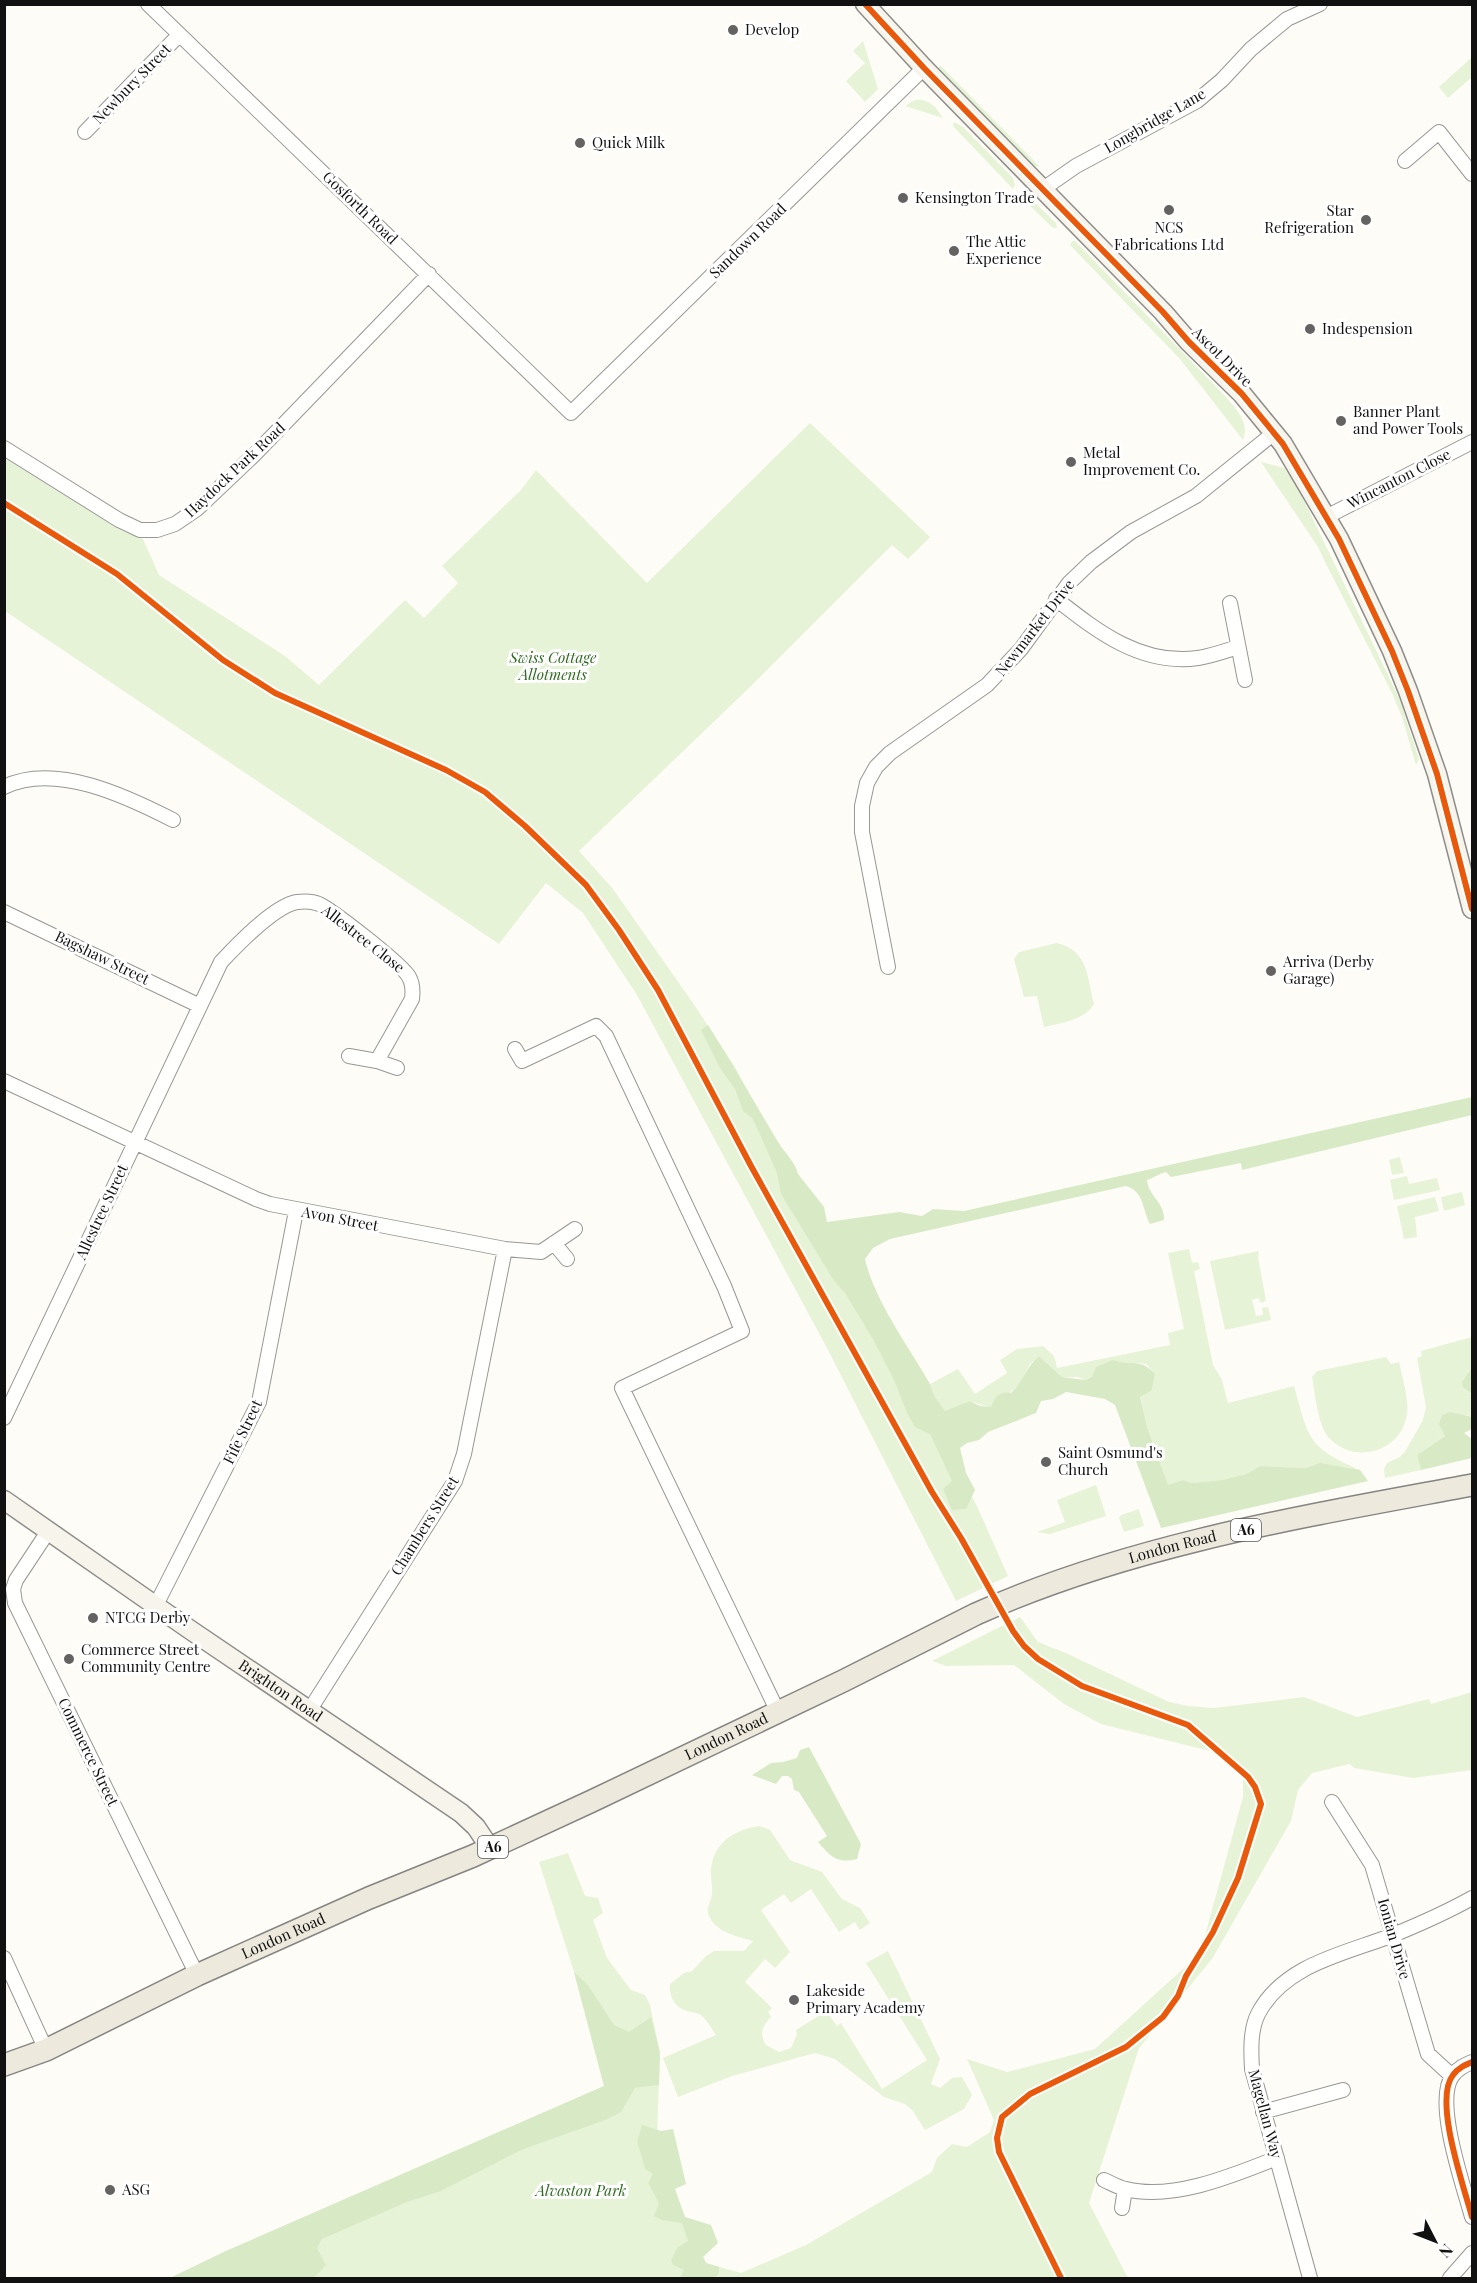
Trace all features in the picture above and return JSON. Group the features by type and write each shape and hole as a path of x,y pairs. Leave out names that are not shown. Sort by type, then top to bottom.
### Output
{"main road":[{"name":"London Road","path":"4,2066 46,2050 197,1975 369,1898 490,1848 778,1712 1023,1592 1107,1564 1162,1550 1365,1505 1473,1485"}],"street":[{"name":"Gosforth Road","path":"148,4 571,413"},
{"name":"Ascot Drive","path":"865,4 924,68 1163,312 1189,342 1223,374 1291,456 1326,517 1369,602 1408,691 1436,771 1473,909"},
{"name":"Longbridge Lane","path":"1043,189 1076,166 1197,101 1222,80 1251,49 1287,19 1320,4"},
{"name":"Newbury Street","path":"85,132 179,35"},
{"name":"Sandown Road","path":"571,413 924,68"},
{"path":"1405,161 1439,132 1473,174"},
{"name":"Haydock Park Road","path":"4,448 119,520 140,530 157,530 175,524 197,509 255,454 429,274"},
{"name":"Newmarket Drive","path":"888,967 862,832 864,796 871,774 890,753 999,676 1079,572 1117,541 1196,496 1274,433"},
{"name":"Wincanton Close","path":"1326,517 1473,442"},
{"path":"1056,599 1118,644 1149,654 1167,658 1198,658 1238,647"},
{"path":"1230,603 1245,680"},
{"path":"4,787 40,777 81,784 130,799 172,820"},
{"name":"Allestree Close","path":"200,1006 221,962 234,949 270,917 289,904 313,902 330,911 398,963 409,977 413,990 412,999 377,1061"},
{"name":"Bagshaw Street","path":"4,912 200,1006"},
{"name":"Allestree Street","path":"4,1418 200,1006"},
{"path":"515,1049 522,1061 596,1026 606,1036 724,1286 741,1331 622,1388 778,1712"},
{"path":"349,1056 377,1061 397,1068"},
{"name":"Avon Street","path":"4,1081 256,1199 296,1210 504,1250 541,1252 575,1229"},
{"name":"Fife Street","path":"156,1605 259,1402 296,1210"},
{"path":"554,1243 567,1259"},
{"name":"Chambers Street","path":"309,1711 455,1481 464,1454 504,1250"},
{"name":"Brighton Road","path":"4,1500 460,1813 476,1827 490,1848"},
{"name":"Commerce Street","path":"49,1530 16,1580 13,1589 15,1603 197,1975"},
{"name":"Ionian Drive","path":"1332,1802 1372,1865 1428,2054 1452,2076"},
{"name":"Magellan Way","path":"1310,2278 1252,2069 1251,2042 1258,2014 1290,1977 1310,1966 1394,1935 1473,1898"},
{"path":"4,1958 46,2050"},
{"path":"1473,2062 1463,2065 1452,2076 1447,2100 1447,2120 1473,2217"},
{"path":"1263,2112 1344,2090"},
{"path":"1104,2180 1125,2189 1146,2192 1183,2189 1222,2180 1277,2158"},
{"path":"1122,2208 1125,2189"},
{"path":"1450,2278 1473,2253"}],"green space":[{"path":"863,41 878,89 865,102 846,81 865,63 853,51"},
{"path":"1472,57 1472,77 1448,98 1439,87"},
{"path":"940,65 1040,167 1030,165 938,69"},
{"path":"915,100 924,100 932,104 943,118 905,106"},
{"path":"954,122 963,127 1013,178 1015,185 1013,189 953,126"},
{"path":"1027,195 1056,223 1057,228 1053,228 1024,200 1023,196"},
{"path":"1072,241 1075,241 1229,401 1245,427 1243,440 1180,359 1070,245"},
{"name":"Swiss Cottage Allotments","path":"810,423 930,537 908,559 892,545 748,689 579,851 613,889 735,1067 786,1166 977,1506 1008,1576 956,1601 828,1350 637,995 583,913 546,883 499,944 5,611 4,458 120,530 143,539 159,575 285,656 319,685 405,600 424,618 458,583 442,566 521,490 536,470 647,583"},
{"path":"1261,462 1284,468 1298,488 1400,700 1419,759 1416,765 1402,717 1392,693 1318,547"},
{"path":"1057,943 1075,952 1081,959 1088,975 1094,1004 1079,1017 1044,1027 1037,996 1024,997 1014,959 1019,952"},
{"path":"708,1025 798,1174 824,1207 827,1222 899,1212 922,1216 933,1209 964,1211 1472,1097 1472,1115 1242,1170 1241,1163 1171,1177 1166,1172 1147,1180 1164,1214 1164,1220 1150,1224 1137,1192 1126,1186 890,1239 873,1248 865,1259 884,1307 945,1411 970,1401 980,1406 991,1407 998,1396 1011,1393 1015,1389 1039,1356 1062,1377 1085,1380 1092,1377 1096,1367 1113,1360 1140,1364 1155,1374 1152,1390 1140,1397 1148,1430 1168,1485 1183,1480 1191,1483 1222,1480 1246,1474 1260,1466 1306,1468 1320,1463 1360,1470 1368,1481 1161,1528 1115,1405 1105,1399 1066,1392 1053,1399 1041,1401 1036,1413 988,1432 979,1440 967,1443 960,1448 966,1473 975,1490 966,1509 952,1510 943,1489 952,1481 930,1434 915,1427 874,1341 781,1194 777,1173 759,1132 752,1118 743,1111 735,1089 720,1068 701,1030"},
{"path":"1400,1157 1404,1173 1392,1175 1389,1160"},
{"path":"1407,1176 1409,1184 1437,1178 1440,1190 1394,1200 1390,1180"},
{"path":"1462,1192 1465,1205 1444,1211 1441,1197"},
{"path":"1435,1197 1439,1211 1415,1217 1417,1237 1404,1239 1397,1206"},
{"path":"1189,1249 1192,1263 1198,1262 1200,1269 1194,1271 1213,1365 1222,1380 1228,1403 1294,1386 1303,1418 1313,1439 1329,1455 1360,1470 1323,1464 1306,1468 1260,1466 1246,1474 1222,1480 1191,1483 1183,1480 1168,1486 1148,1430 1140,1396 1152,1389 1155,1374 1146,1364 1125,1365 1085,1380 1078,1377 1062,1377 1039,1356 1030,1364 1019,1385 991,1408 970,1401 945,1412 935,1397 930,1384 958,1369 975,1394 1007,1373 1000,1360 1017,1349 1043,1346 1054,1356 1057,1368 1170,1345 1168,1333 1184,1329 1168,1253"},
{"path":"1259,1251 1258,1257 1266,1301 1260,1303 1259,1298 1252,1300 1256,1316 1263,1315 1262,1308 1268,1307 1271,1320 1225,1330 1210,1261"},
{"path":"1472,1337 1472,1367 1468,1372 1470,1394 1472,1394 1472,1417 1466,1415 1446,1435 1417,1455 1421,1470 1385,1478 1384,1469 1387,1463 1400,1457 1406,1450 1423,1420 1426,1407 1417,1358 1422,1356 1421,1351"},
{"path":"1386,1357 1391,1364 1399,1362 1407,1401 1404,1426 1388,1445 1377,1450 1353,1452 1341,1447 1330,1439 1323,1427 1312,1377 1317,1371"},
{"path":"1472,1367 1472,1394 1463,1387 1462,1382"},
{"path":"1450,1412 1472,1417 1472,1429 1464,1433 1472,1439 1472,1458 1421,1470 1417,1455 1445,1436 1439,1424 1442,1415"},
{"path":"1096,1485 1106,1516 1050,1534 1037,1532 1065,1522 1057,1500"},
{"path":"1139,1509 1144,1526 1124,1532 1119,1518 1121,1515"},
{"name":"Alvaston Park","path":"1020,1617 1038,1642 1169,1702 1188,1706 1214,1708 1304,1697 1357,1717 1429,1699 1431,1704 1472,1692 1472,1770 1413,1778 1354,1768 1350,1764 1312,1773 1298,1790 1291,1821 1212,1959 1139,2048 1089,2203 1128,2278 170,2278 226,2251 604,2086 574,1972 539,1862 568,1853 585,1896 598,1898 603,1913 593,1920 607,1958 631,1990 645,1995 650,2005 660,2053 657,2135 681,2208 706,2263 741,2273 806,2245 932,2172 937,2158 952,2144 967,2147 990,2132 994,2120 967,2059 1007,2072 1095,2049 1196,1957 1201,1950 1243,1797 1243,1779 1221,1756 1210,1751 1101,1724 1064,1704 1014,1665 946,1666 932,1661"},
{"path":"809,1747 861,1844 857,1859 839,1860 818,1842 827,1836 799,1792 794,1790 792,1779 782,1776 776,1784 752,1775 771,1763 797,1758 800,1750"},
{"path":"759,1826 770,1830 790,1860 822,1872 842,1899 860,1908 870,1923 860,1930 855,1922 839,1932 811,1889 791,1903 784,1894 761,1910 790,1952 775,1968 765,1959 745,1982 772,2008 768,2012 771,2017 762,2030 766,2045 779,2052 791,2048 797,2034 796,2030 826,2011 837,2026 841,2023 882,2089 927,2060 866,1963 888,1951 940,2059 931,2084 940,2088 952,2078 962,2077 972,2095 964,2109 925,2130 913,2111 905,2104 884,2097 835,2059 815,2053 732,2076 678,2097 663,2058 716,2035 701,2015 682,2009 676,2004 670,1993 670,1984 684,1973 692,1971 714,1951 744,1951 753,1941 729,1934 718,1927 710,1918 708,1909 712,1895 711,1867 718,1848 736,1833"},
{"path":"574,1972 588,1985 614,2025 629,2032 651,2017 660,2053 659,2085 635,2088 621,2112 608,2119 521,2150 441,2191 407,2202 322,2239 317,2248 326,2265 314,2278 170,2278 226,2251 604,2086"},
{"path":"642,2125 661,2131 673,2129 686,2184 675,2189 685,2217 711,2225 718,2243 703,2257 706,2263 719,2267 719,2273 715,2278 680,2278 684,2270 673,2265 671,2260 678,2247 688,2241 682,2223 662,2220 654,2216 659,2203 648,2183 653,2174 645,2169 637,2141"}],"cycle path":[{"path":"865,4 924,68 1242,394 1283,444 1339,539 1392,651 1437,774 1472,909"},
{"path":"4,503 117,574 223,660 275,693 446,770 485,792 525,826 586,885 658,990 751,1166 932,1492 1024,1646 1038,1659 1082,1686 1188,1725 1248,1777 1255,1787 1261,1804 1238,1878 1213,1932 1186,1976 1178,1996 1163,2017 1126,2047 1030,2094 1002,2117 997,2138 999,2152 1061,2278"},
{"path":"1472,2062 1453,2075 1448,2087 1446,2104 1452,2144 1472,2217"}],"place":[{"name":"Develop","path":"733,30"},
{"name":"Quick Milk","path":"580,143"},
{"name":"Kensington Trade","path":"903,198"},
{"name":"NCS Fabrications Ltd","path":"1169,210"},
{"name":"Star Refrigeration","path":"1366,220"},
{"name":"The Attic Experience","path":"954,251"},
{"name":"Indespension","path":"1310,329"},
{"name":"Banner Plant and Power Tools","path":"1341,421"},
{"name":"Metal Improvement Co.","path":"1071,462"},
{"name":"Arriva (Derby Garage)","path":"1271,971"},
{"name":"Saint Osmund's Church","path":"1046,1462"},
{"name":"NTCG Derby","path":"93,1618"},
{"name":"Commerce Street Community Centre","path":"69,1659"},
{"name":"Lakeside Primary Academy","path":"794,2000"},
{"name":"ASG","path":"110,2190"}]}
